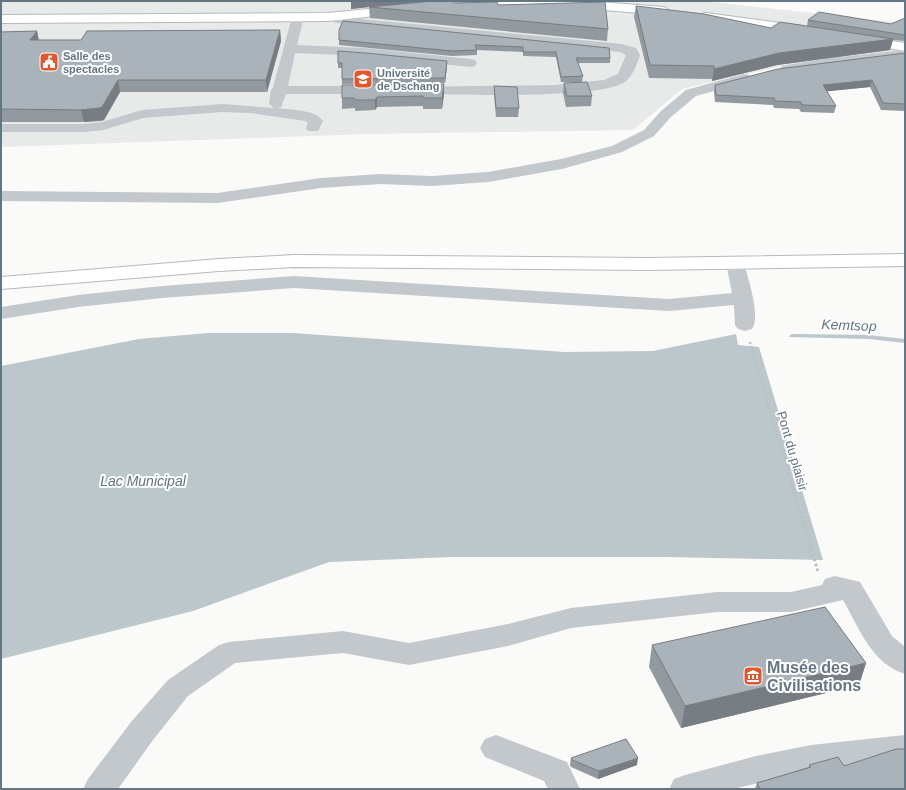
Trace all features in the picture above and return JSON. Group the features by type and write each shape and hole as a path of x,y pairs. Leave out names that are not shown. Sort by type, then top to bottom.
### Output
{"street":[{"path":"451,5 556,2 674,13"},
{"path":"1,19 328,17 408,9"},
{"path":"696,16 812,32"},
{"path":"280,112 276,105 278,90 298,17"},
{"path":"328,17 352,22 622,48 631,51 633,55 626,72 620,79 600,85 569,88 398,90"},
{"path":"854,39 905,47"},
{"path":"289,49 365,52 470,63"},
{"path":"777,70 830,62 905,54"},
{"path":"1,196 217,198 268,192 321,183 380,179 432,181 488,177 562,164 617,149 649,133 666,114 691,93 756,76"},
{"path":"278,90 382,90"},
{"path":"1,128 84,128 103,126 142,114 222,108 280,112 309,117 316,121 313,128"},
{"path":"1,283 219,265 294,261 647,264 905,260"},
{"path":"735,263 743,298 745,325"},
{"path":"1,313 78,301 162,292 294,282 669,305 743,298"},
{"path":"821,582 850,589 882,644 905,663"},
{"path":"99,789 142,731 178,688 229,653 343,642 409,654 508,635 571,618 717,602 791,602 850,589"},
{"path":"496,748 556,772 564,789"},
{"path":"685,789 749,771 785,763 828,755 905,748"}],"path":[{"name":"Pont du plaisir","path":"745,325 821,582"}],"shaded area":[{"name":"Université de Dschang","path":"1,1 702,1 905,23 905,46 900,52 821,60 769,69 682,89 633,130 369,134 1,147"}],"water":[{"name":"Lac Municipal","path":"208,333 293,333 564,352 653,351 736,334 738,345 759,347 823,560 665,557 451,557 329,562 193,611 1,659 1,366 139,339"}],"building":[{"path":"433,1 452,1 453,3 497,2 498,5 605,2 608,29 369,7"},
{"path":"636,6 704,14 771,28 780,22 893,39 779,53 714,69 714,66 650,65"},
{"path":"819,12 891,24 905,18 905,35 808,20"},
{"path":"343,21 609,48 610,58 576,58 583,76 561,77 556,52 523,52 523,47 475,45 477,50 452,51 339,40 339,30"},
{"path":"280,30 266,80 118,80 102,107 99,108 81,110 1,109 1,32 37,31 30,40 81,40 87,31"},
{"path":"338,51 447,61 445,78 342,79 342,63 338,63"},
{"path":"905,53 905,104 883,103 872,80 823,85 836,106 802,105 801,102 775,101 774,98 716,95 715,85 778,69"},
{"path":"587,82 592,96 567,96 564,83"},
{"path":"444,84 442,98 423,98 423,96 377,97 375,100 355,100 354,98 342,98 342,85"},
{"path":"494,86 517,87 519,108 496,108"},
{"name":"Musée des Civilisations","path":"825,607 866,663 685,706 652,645"},
{"path":"626,739 638,758 599,771 572,760 571,758"},
{"path":"896,749 905,749 905,789 760,789 757,783 811,767 809,765 838,757 844,766"}],"waterway":[{"name":"Kemtsop","path":"792,336 869,337 905,341"}],"place":[{"name":"Salle des spectacles","path":"49,62"},
{"name":"Université de Dschang","path":"363,79"},
{"name":"Musée des Civilisations","path":"753,676"}]}
